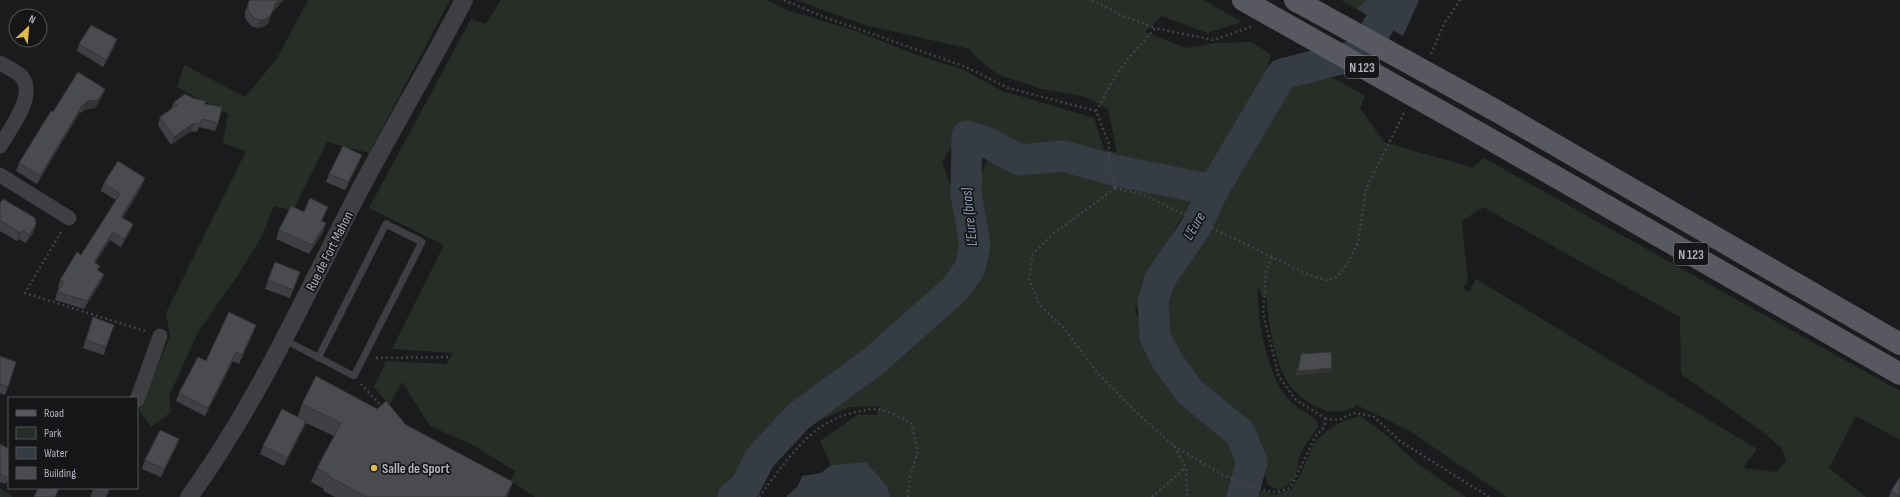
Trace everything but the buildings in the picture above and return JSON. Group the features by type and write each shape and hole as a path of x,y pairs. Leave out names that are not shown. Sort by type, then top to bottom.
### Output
{"main road":[{"name":"N 123","path":"1243,0 1482,134 1900,374"},
{"name":"N 123","path":"1295,0 1493,109 1900,344"}],"street":[{"name":"Rue de Fort Mahon","path":"189,497 217,459 283,339 355,199 464,0"},
{"path":"0,63 21,76 27,92 26,100 0,146"},
{"path":"0,175 69,218"},
{"path":"138,397 160,336"}],"lane":[{"path":"283,339 318,358 354,376 422,242 386,224 318,358"}],"path":[{"path":"784,0 824,17 966,67 1008,88 1096,111"},
{"path":"1092,0 1121,15 1155,28 1213,40 1233,34 1257,23"},
{"path":"1433,50 1444,24 1460,0"},
{"path":"1096,111 1117,74 1155,28"},
{"path":"1096,111 1109,144 1109,163 1115,188"},
{"path":"1326,419 1324,427 1315,437 1291,487 1278,492 1266,491 1223,475 1174,446 1135,411 1097,372 1063,327 1039,304 1029,279 1033,254 1052,234 1115,188 1142,194 1309,274 1327,280 1337,277 1348,264 1358,243 1366,189 1390,140"},
{"path":"69,218 25,293 160,336"},
{"path":"1272,257 1266,271 1263,313 1279,376 1296,400 1326,419 1340,420 1354,412 1373,416 1400,441 1489,497"},
{"path":"363,359 450,357"},
{"path":"354,376 385,411"},
{"path":"759,497 799,446 817,428 845,414 874,409 894,414 911,423 918,451 910,476 908,497"},
{"path":"1174,446 1186,468 1187,497"},
{"path":"1152,497 1186,468"}],"green space":[{"path":"308,0 450,0 369,153 327,142 293,211 274,206 262,236 240,272 198,332 169,396 171,412 151,427 139,410 170,337 166,313 246,151 223,143 228,114 177,87 184,65 245,97 276,60"},
{"path":"501,0 767,0 784,9 856,31 917,55 964,70 1002,91 1094,118 1104,149 1117,153 1108,109 1086,97 1042,89 999,75 974,56 970,49 865,25 796,0 1204,0 1242,22 1207,33 1162,16 1145,32 1186,48 1215,43 1252,42 1271,55 1260,92 1241,114 1229,145 1199,201 1179,222 1152,268 1135,310 1152,357 1176,391 1197,404 1232,436 1242,459 1233,497 890,497 887,486 866,462 831,465 820,441 857,415 877,415 879,406 850,407 810,425 775,464 751,497 535,497 511,481 515,471 471,444 430,426 402,382 389,405 374,387 386,361 446,364 453,353 392,349 444,245 369,208 471,19 486,24","holes":["968,120 1003,152 986,162 974,192 978,288 967,229 942,162"]},
{"path":"1341,0 1366,0 1357,9"},
{"path":"1317,72 1339,81 1365,96 1360,108 1384,142 1470,167 1471,169 1484,158 1900,391 1900,440 1856,416 1829,468 1866,497 1507,497 1408,430 1357,405 1348,410 1335,412 1320,408 1305,400 1294,390 1285,377 1278,362 1270,330 1266,298 1262,297 1258,286 1261,330 1264,346 1274,376 1289,400 1295,406 1316,420 1318,427 1301,452 1293,480 1278,490 1268,485 1256,446 1240,414 1213,398 1182,374 1167,344 1158,308 1171,279 1197,248 1204,234 1204,218 1221,191 1237,159 1267,114 1286,80","holes":["1483,207 1680,317 1681,374 1767,435 1782,449 1786,461 1776,472 1743,468 1757,449 1476,279 1469,292 1462,288 1468,283 1462,221"]},
{"path":"1360,416 1385,434 1418,464 1466,497 1248,497 1250,486 1274,495 1292,489 1303,469 1314,443 1328,430 1343,421"},
{"path":"0,488 13,497 0,497"}],"water":[{"path":"1366,0 1419,0 1403,36 1357,9"},
{"path":"866,462 887,486 890,497 786,497 798,486 802,476 821,473 831,465"}],"waterway":[{"name":"L'Eure","path":"1242,497 1252,462 1240,433 1190,392 1168,362 1155,337 1153,302 1160,279 1196,227 1213,190 1282,74 1361,54 1394,0"},
{"name":"L'Eure (bras)","path":"733,497 745,487 760,458 799,416 874,361 956,288 970,268 975,244 966,194 967,136 984,141 1020,160 1063,156 1113,170 1213,190"}],"place":[{"name":"Salle de Sport","path":"374,468"}]}
